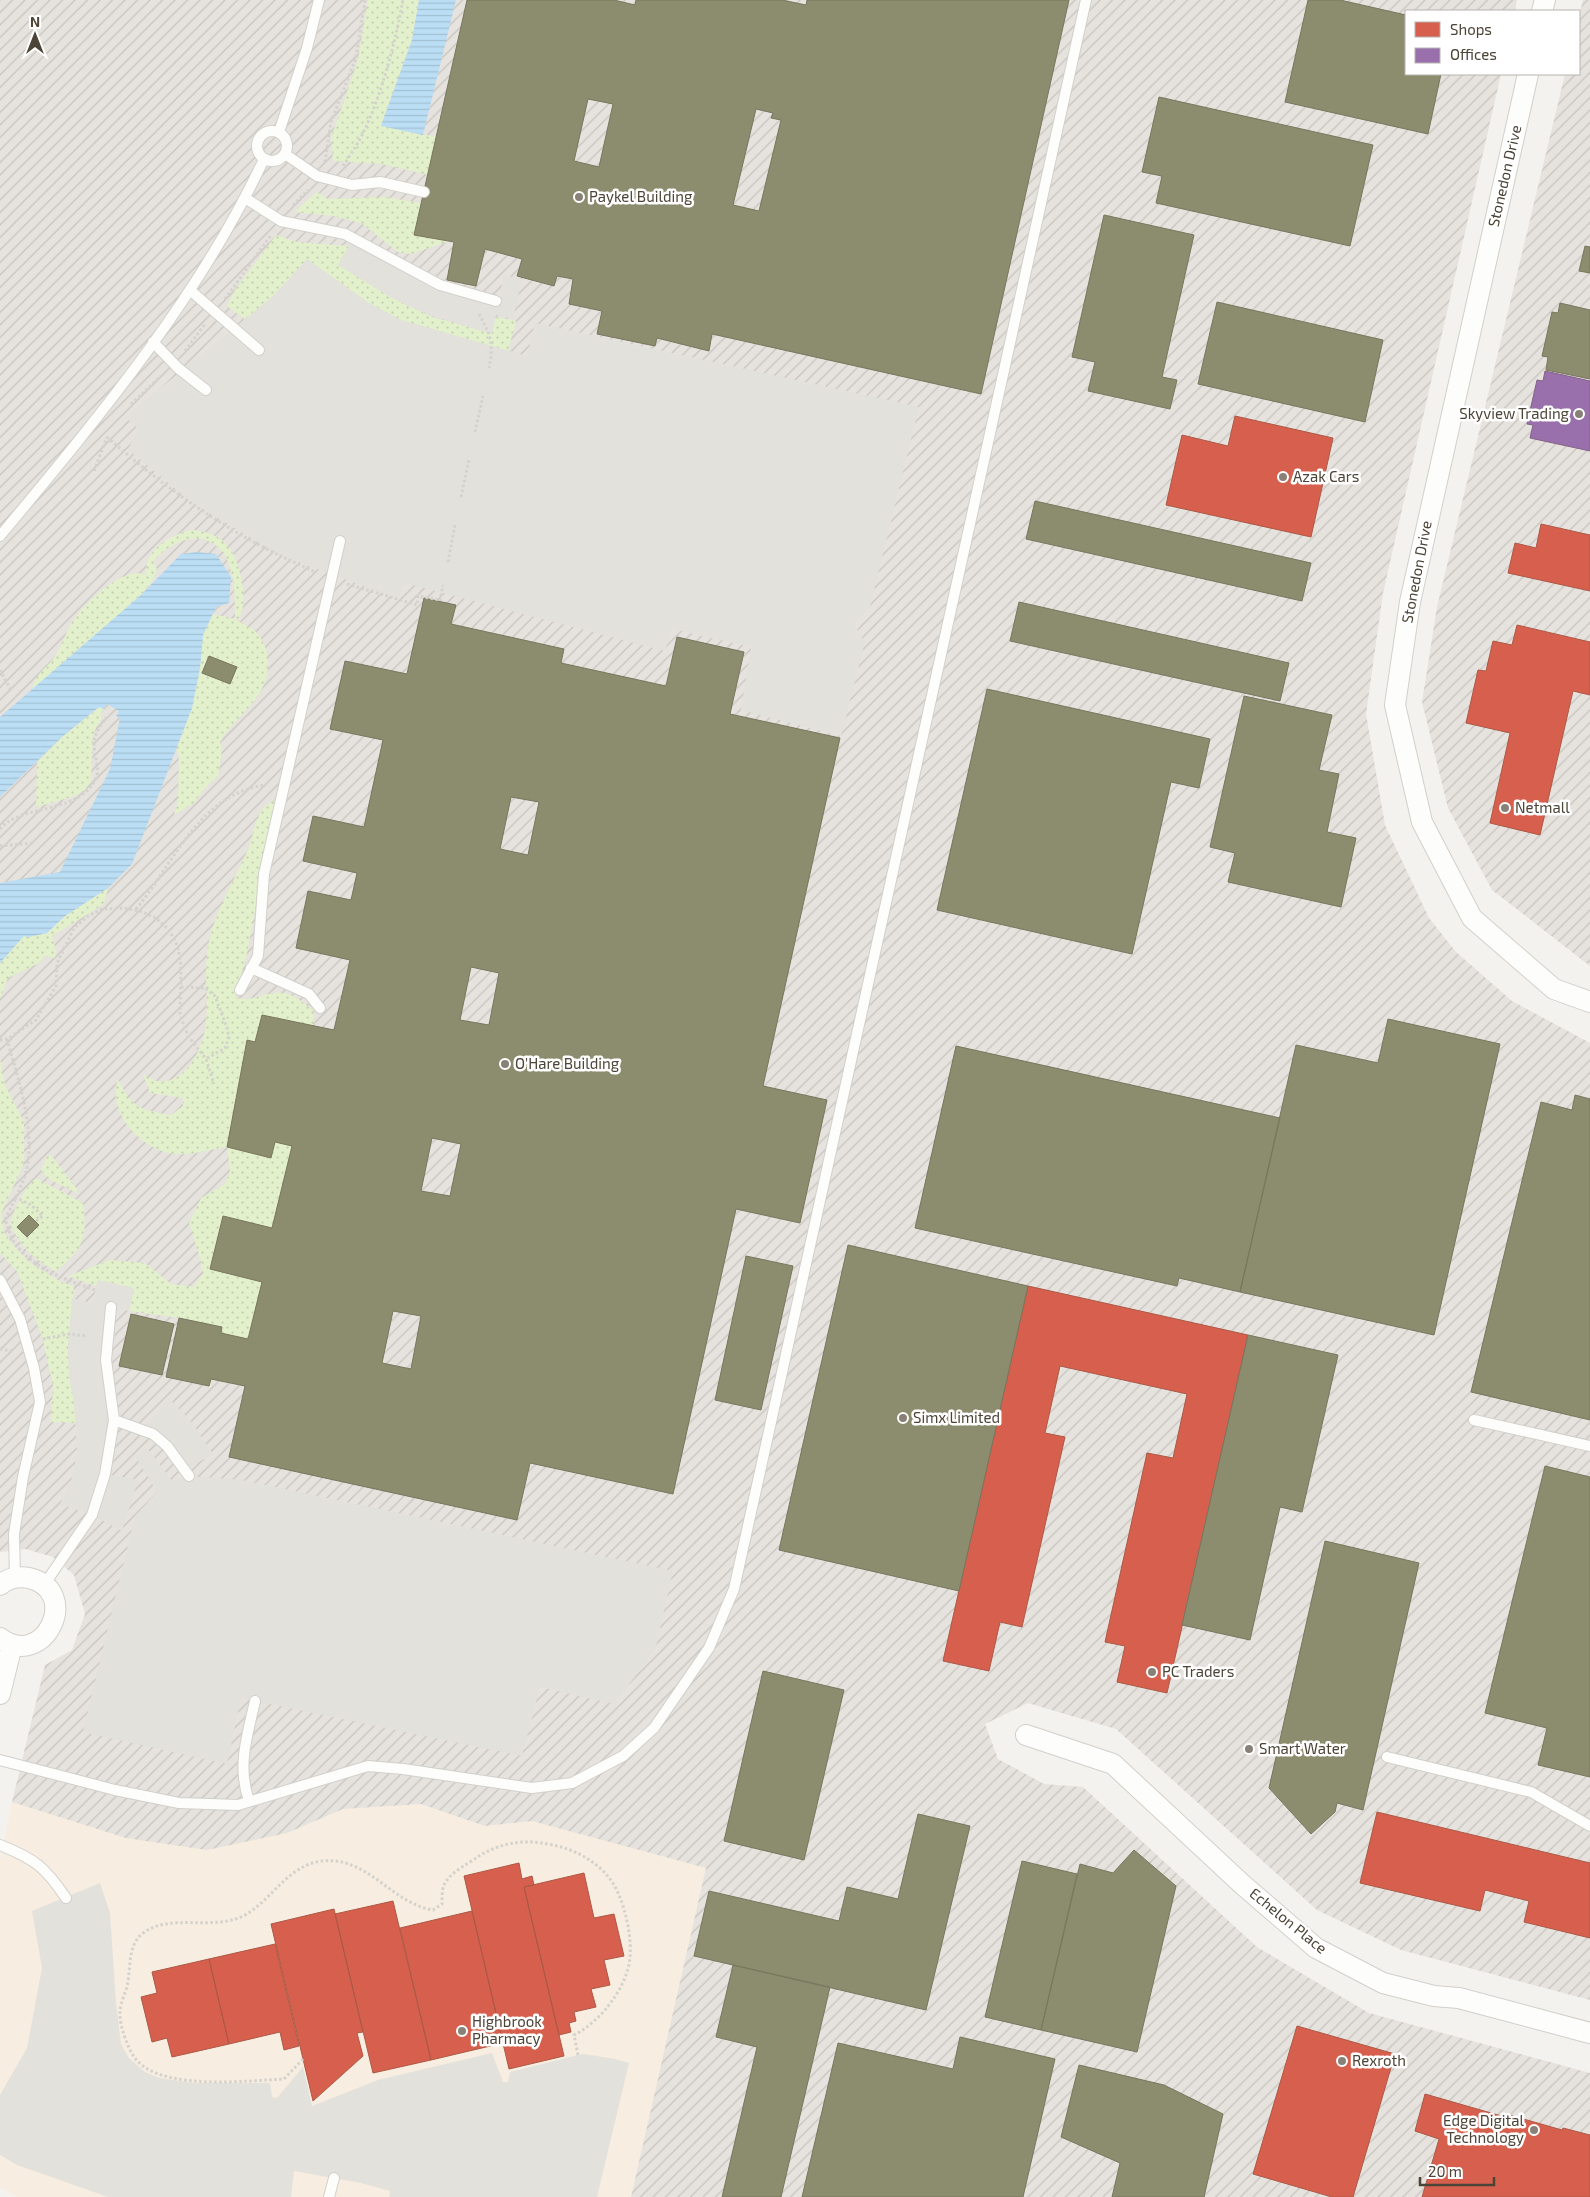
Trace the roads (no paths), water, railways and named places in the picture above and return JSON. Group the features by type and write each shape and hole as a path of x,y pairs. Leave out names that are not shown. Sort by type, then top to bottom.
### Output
{"street":[{"name":"Stonedon Drive","path":"1528,75 1410,602 1395,705 1422,822 1472,918 1554,989 1590,1002"},
{"path":"0,1694 6,1641 25,1646 38,1641 48,1633 54,1621 56,1608 52,1596 44,1585 35,1580 7,1581"},
{"name":"Echelon Place","path":"1026,1735 1113,1764 1243,1885 1316,1948 1383,1983 1434,1996 1459,1998 1590,2033"}],"lane":[{"path":"279,132 299,74 319,0"},
{"path":"0,1760 115,1790 180,1803 238,1805 368,1766 404,1769 532,1788 572,1783 623,1756 654,1728 709,1648 734,1589 1086,0"},
{"path":"267,132 279,132 287,141 288,146 285,154 282,158 274,161 264,158 260,155 257,148 258,140 267,132"},
{"path":"285,154 317,176 352,184 380,182 424,192"},
{"path":"0,536 81,438 191,290 245,198 264,158"},
{"path":"245,198 281,221 346,234 440,285 496,301"},
{"path":"191,290 259,350"},
{"path":"153,342 178,368 206,390"},
{"path":"240,990 258,956 264,874 340,541"},
{"path":"251,968 309,994 320,1008"},
{"path":"0,1280 20,1319 34,1368 40,1402 23,1477 7,1581"},
{"path":"44,1585 92,1516 100,1497 106,1474 114,1420 106,1360 111,1307"},
{"path":"114,1420 153,1434 167,1446 189,1476"},
{"path":"1474,1420 1590,1446"},
{"path":"249,1801 244,1787 242,1762 256,1701"},
{"path":"1386,1757 1531,1792 1590,1826"},
{"path":"0,1845 33,1861 44,1869 66,1898"},
{"path":"329,2197 334,2178"}],"water":[{"path":"419,0 456,0 423,135 381,126 412,40"},
{"path":"197,552 216,554 231,577 229,603 216,607 203,635 200,668 192,708 132,864 108,888 65,916 47,933 29,937 24,936 0,963 0,883 60,872 110,769 120,718 116,716 119,711 107,704 104,709 99,707 63,736 0,797 0,717 141,595 181,554"}],"place":[{"name":"Paykel Building","path":"579,197"},
{"name":"Skyview Trading","path":"1579,414"},
{"name":"Azak Cars","path":"1283,477"},
{"name":"Netmall","path":"1505,808"},
{"name":"O'Hare Building","path":"505,1064"},
{"name":"Simx Limited","path":"903,1418"},
{"name":"PC Traders","path":"1152,1672"},
{"name":"Smart Water","path":"1249,1749"},
{"name":"Highbrook Pharmacy","path":"462,2031"},
{"name":"Rexroth","path":"1342,2061"},
{"name":"Edge Digital Technology","path":"1534,2130"}]}
